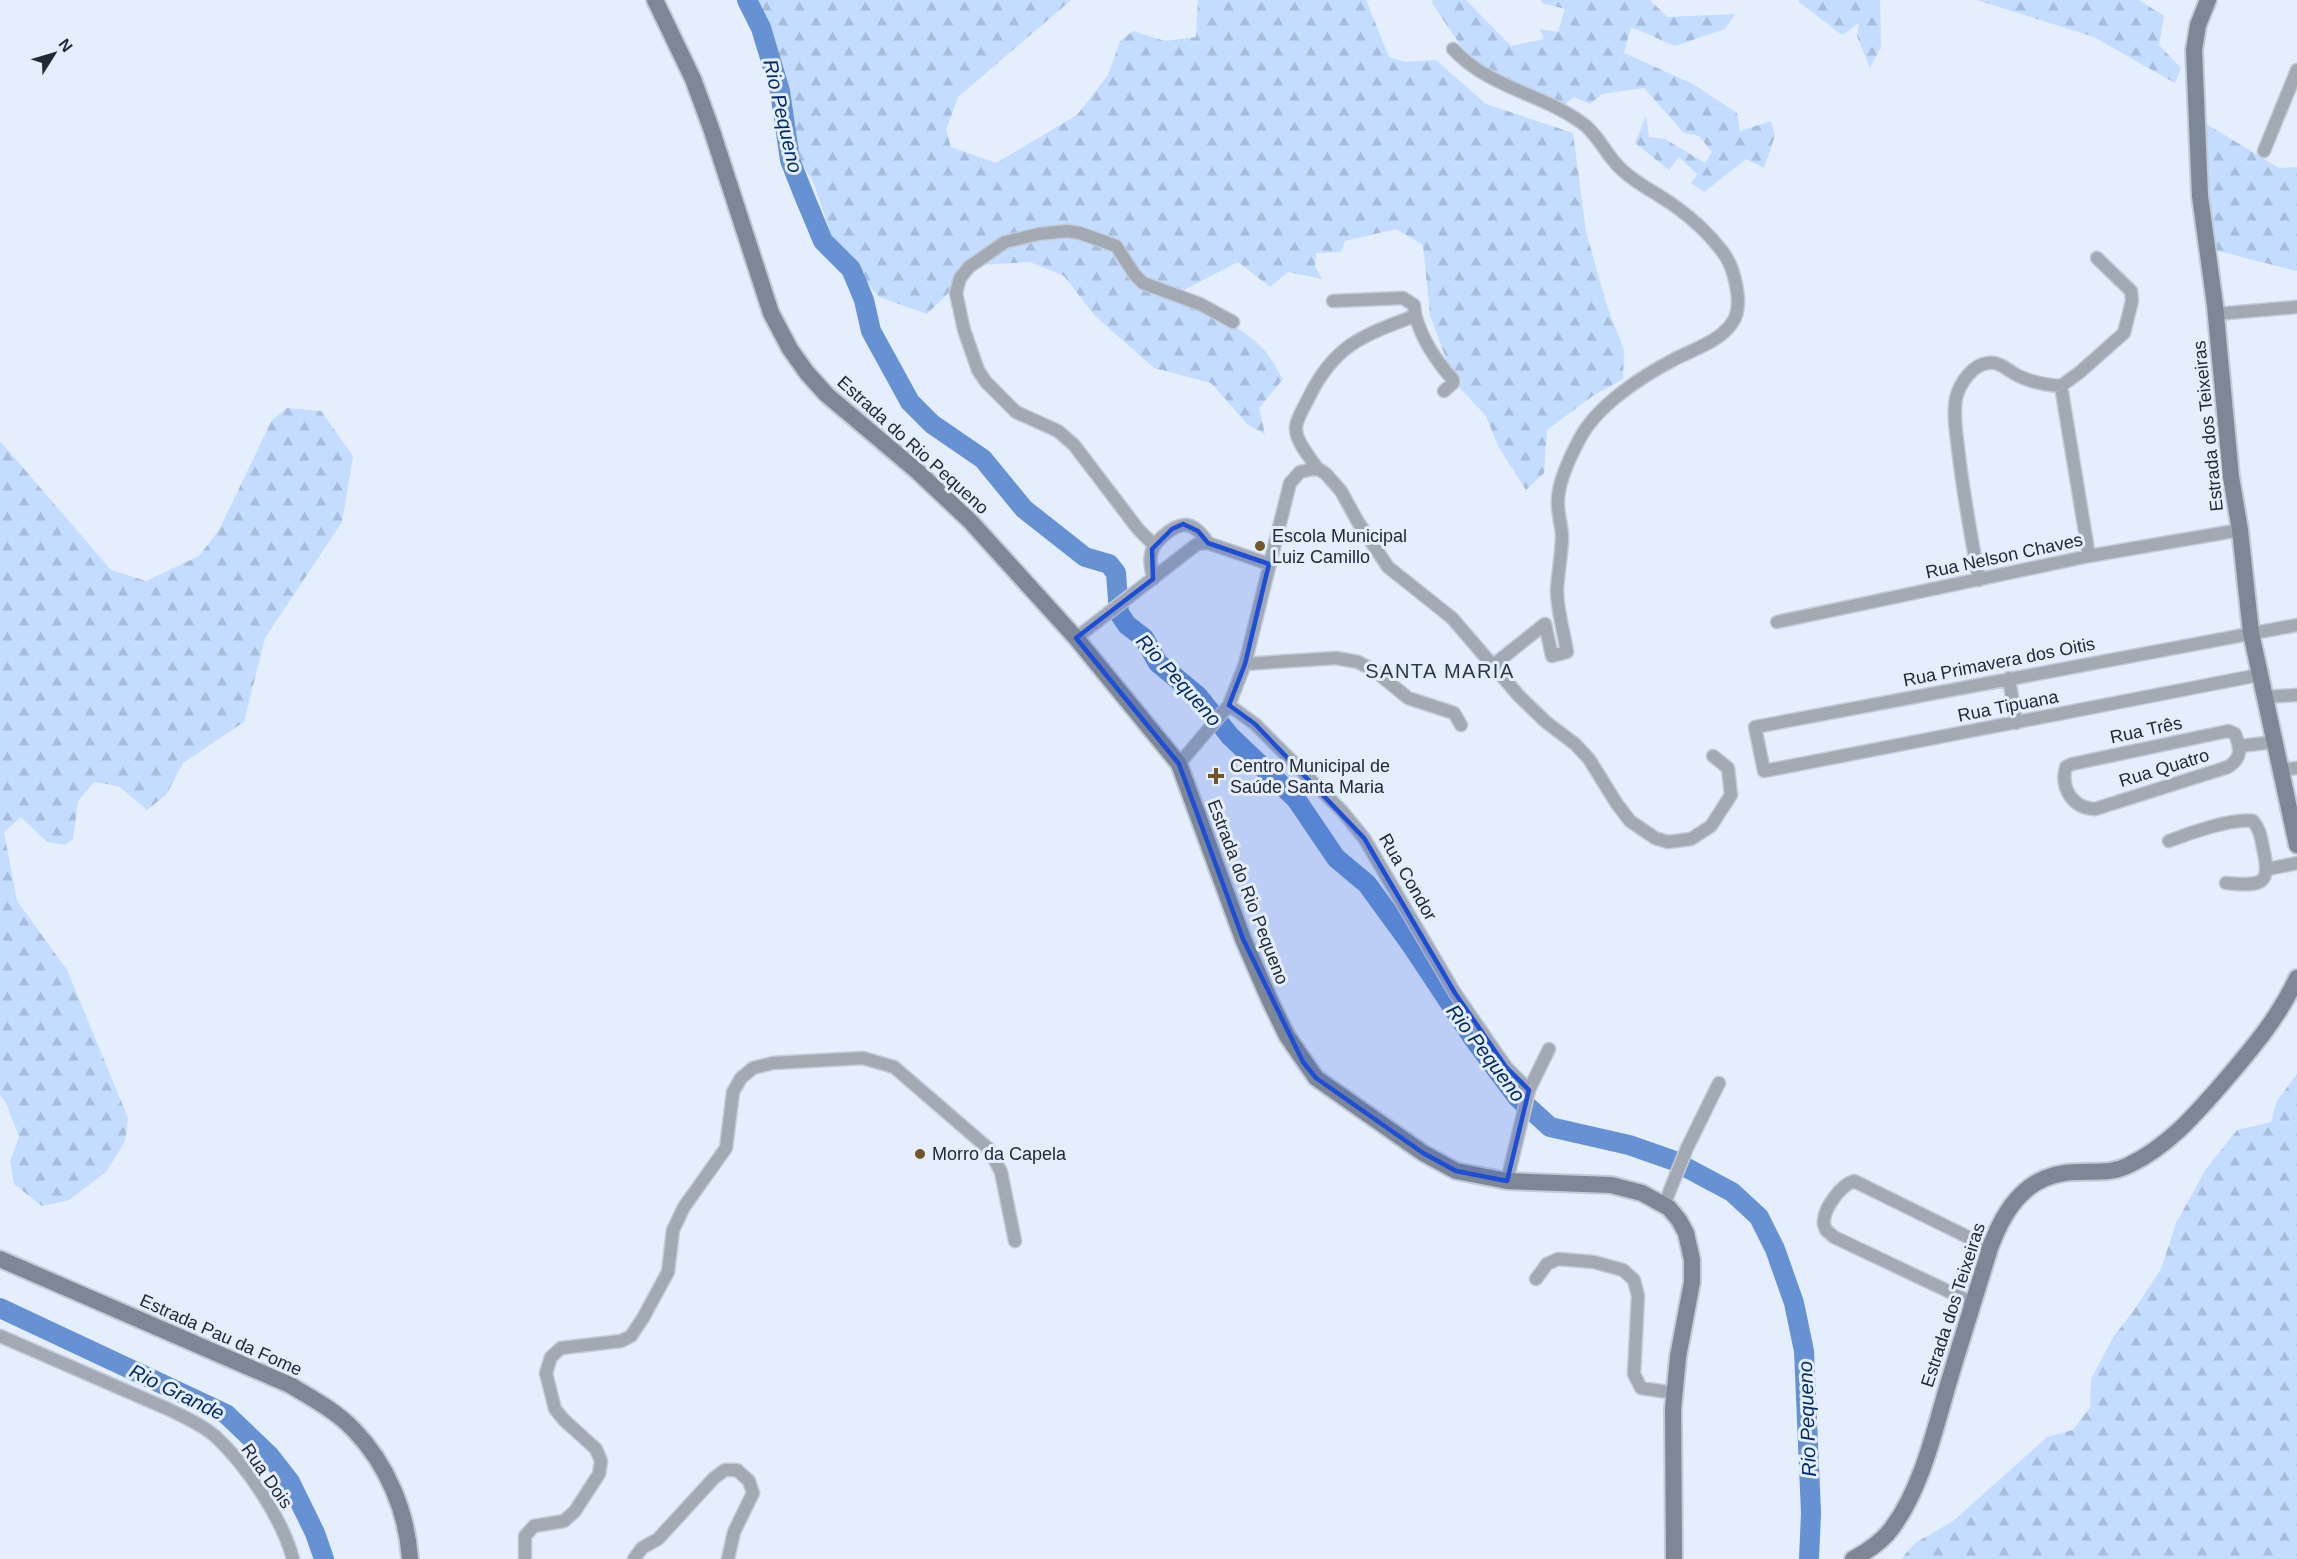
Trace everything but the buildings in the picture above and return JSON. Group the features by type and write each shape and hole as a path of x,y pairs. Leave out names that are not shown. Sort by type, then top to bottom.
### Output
{"street":[{"name":"Estrada do Rio Pequeno","path":"655,0 693,79 771,312 790,349 827,395 917,471 970,521 1076,638 1179,764 1244,939 1287,1036 1316,1078 1423,1153 1456,1171 1508,1181 1611,1185 1642,1193 1664,1205 1680,1220 1686,1233 1692,1260 1692,1282 1678,1357 1675,1393 1674,1559"},
{"name":"Estrada dos Teixeiras","path":"2208,0 2198,25 2194,50 2200,196 2216,314 2231,477 2240,530 2251,633 2274,742 2289,769 2297,845"},
{"path":"1453,50 1470,67 1491,79 1544,102 1582,123 1620,168 1699,226 1724,253 1734,279 1739,304 1732,323 1726,330 1704,346 1650,373 1625,391 1588,425 1567,466 1557,500 1562,537 1557,592 1567,652 1552,656 1545,624 1492,666"},
{"path":"2264,151 2297,70"},
{"path":"1154,545 1138,529 1074,445 1058,431 1016,412 986,382 978,370 964,330 956,292 960,278 969,267 1005,242 1038,234 1067,231 1080,233 1116,246 1143,283 1200,304 1233,322"},
{"path":"1979,580 1962,488 1954,413 1956,396 1970,372 1980,364 1992,362 2041,385 2061,386 2124,333 2132,301 2131,291 2097,258"},
{"path":"1333,302 1403,298 1414,304 1420,333 1435,359 1453,380 1444,392"},
{"path":"2216,314 2297,307"},
{"path":"1415,314 1349,345 1334,358 1317,381 1296,428 1299,440 1317,468 1341,490 1362,528 1388,567 1452,618 1492,666 1539,716 1575,744 1593,764 1630,821 1655,838 1668,842 1691,839 1711,826 1731,795 1728,768 1713,756"},
{"path":"2061,386 2089,556"},
{"path":"1179,764 1227,709 1245,664 1290,483 1300,471 1317,468"},
{"path":"1153,579 1150,563 1154,545 1172,529 1183,524 1198,531 1208,543"},
{"name":"Rua Nelson Chaves","path":"1777,622 2089,556 2240,530"},
{"path":"1076,638 1194,546 1208,543 1269,564"},
{"name":"Rua Primavera dos Oitis","path":"1764,771 1755,727 2297,626"},
{"path":"1245,664 1336,658 1358,662 1375,671 1408,698 1454,713 1461,725"},
{"name":"Rua Tipuana","path":"1764,771 2259,675"},
{"path":"2009,678 2016,723"},
{"path":"2264,697 2297,695"},
{"name":"Rua Condor","path":"1227,709 1255,724 1342,812 1364,838 1455,993 1506,1067 1528,1093"},
{"name":"Rua Três","path":"2095,808 2085,808 2072,800 2064,775 2066,767 2228,731 2235,734 2240,751"},
{"path":"2240,751 2274,742"},
{"name":"Rua Quatro","path":"2095,808 2228,767 2237,762 2240,751"},
{"path":"2169,840 2245,820 2253,821 2259,831 2268,869 2266,876 2259,882 2226,883"},
{"path":"2268,869 2297,863"},
{"name":"Estrada dos Teixeiras","path":"1853,1559 1872,1554 1906,1504 1929,1449 1990,1248 2000,1220 2011,1204 2027,1189 2048,1177 2073,1172 2108,1172 2128,1166 2157,1149 2176,1134 2252,1049 2274,1020 2297,978"},
{"path":"1508,1181 1528,1093 1548,1049"},
{"path":"525,1559 525,1536 534,1526 564,1521 575,1511 599,1474 601,1461 596,1449 555,1409 546,1373 551,1357 561,1348 621,1341 631,1336 668,1272 673,1230 684,1207 726,1148 733,1092 741,1078 753,1068 773,1062 864,1058 894,1067 989,1149 1001,1172 1015,1241"},
{"path":"1664,1205 1719,1083"},
{"path":"1973,1303 1834,1237 1826,1230 1824,1220 1836,1195 1846,1184 1854,1181 1990,1248"},
{"name":"Estrada Pau da Fome","path":"0,1259 290,1384 328,1409 353,1429 374,1453 404,1516 410,1559"},
{"path":"1536,1280 1547,1264 1558,1259 1594,1262 1623,1270 1634,1280 1638,1296 1634,1374 1641,1388 1675,1393"},
{"name":"Rua Dois","path":"0,1336 190,1419 215,1436 235,1458 267,1503 289,1546 293,1559"},
{"path":"634,1559 642,1548 658,1539 714,1478 725,1470 737,1470 749,1481 753,1493 734,1532 728,1559"}],"highlighted area":[{"path":"1183,524 1198,531 1208,543 1269,564 1245,664 1229,705 1255,724 1364,838 1455,993 1506,1067 1529,1090 1507,1181 1456,1171 1423,1153 1316,1078 1303,1062 1243,939 1179,764 1076,638 1153,579 1152,549 1172,529"}],"green space":[{"path":"748,0 1071,0 958,97 946,130 951,147 996,163 1077,115 1108,75 1120,41 1133,31 1165,41 1196,37 1198,0 1366,0 1389,57 1405,62 1436,60 1486,104 1573,133 1586,232 1607,306 1624,350 1623,379 1594,395 1547,430 1544,473 1526,490 1498,446 1486,416 1455,383 1430,315 1423,245 1396,229 1345,241 1341,252 1316,253 1315,266 1322,279 1288,272 1270,287 1238,262 1174,295 1234,326 1256,342 1270,357 1283,379 1259,408 1265,434 1248,425 1211,383 1154,368 1095,316 1064,276 1030,262 977,265 927,314 879,297 834,243 813,181 781,132 769,51"},
{"path":"1433,0 1466,0 1511,46 1544,39 1540,29 1558,32 1565,9 1542,3 1541,0 1650,0 1667,17 1735,14 1725,29 1675,46 1631,27 1624,53 1693,84 1737,113 1740,131 1771,121 1775,136 1764,168 1746,159 1704,192 1691,183 1697,174 1679,157 1669,170 1635,143 1646,116 1649,137 1665,139 1705,163 1712,152 1699,136 1684,133 1644,88 1602,94 1590,104 1574,97 1563,106 1477,70 1432,3"},
{"path":"1799,0 1880,0 1881,47 1870,68 1857,36 1859,23 1842,35"},
{"path":"1977,0 2139,0 2164,16 2159,45 2181,68 2175,83 2094,37"},
{"path":"2198,119 2279,168 2297,167 2297,271 2214,250"},
{"path":"287,408 321,411 353,456 342,522 265,638 244,722 183,763 166,795 147,810 118,786 94,782 78,801 73,839 65,845 47,842 21,817 4,832 17,901 67,970 128,1118 125,1141 106,1172 69,1200 42,1206 14,1184 10,1161 19,1137 6,1103 0,1095 0,441 111,570 146,581 199,556 219,530 272,420"},
{"path":"2297,1074 2297,1559 1901,1559 1915,1543 1952,1522 2047,1437 2073,1430 2090,1407 2091,1379 2114,1336 2161,1269 2176,1223 2206,1169 2237,1130 2271,1122 2277,1101"}],"waterway":[{"name":"Rio Pequeno","path":"747,0 761,28 780,91 790,160 803,193 823,241 851,269 864,300 871,331 910,402 932,424 983,459 1024,509 1085,557 1109,564 1116,573 1119,613 1127,625 1144,638 1158,663 1198,696 1230,736 1296,799 1336,858 1367,884 1410,943 1473,1038 1517,1097 1550,1127 1629,1145 1672,1160 1732,1192 1759,1217 1775,1249 1794,1303 1804,1351 1811,1513 1809,1559"},
{"name":"Rio Grande","path":"0,1308 226,1414 269,1455 290,1482 315,1533 324,1559"}],"place":[{"name":"Escola Municipal Luiz Camillo","path":"1260,546"},
{"name":"Centro Municipal de Saúde Santa Maria","path":"1216,776"},
{"name":"Morro da Capela","path":"920,1154"}],"district":[{"name":"SANTA MARIA","path":"1440,671"}]}
